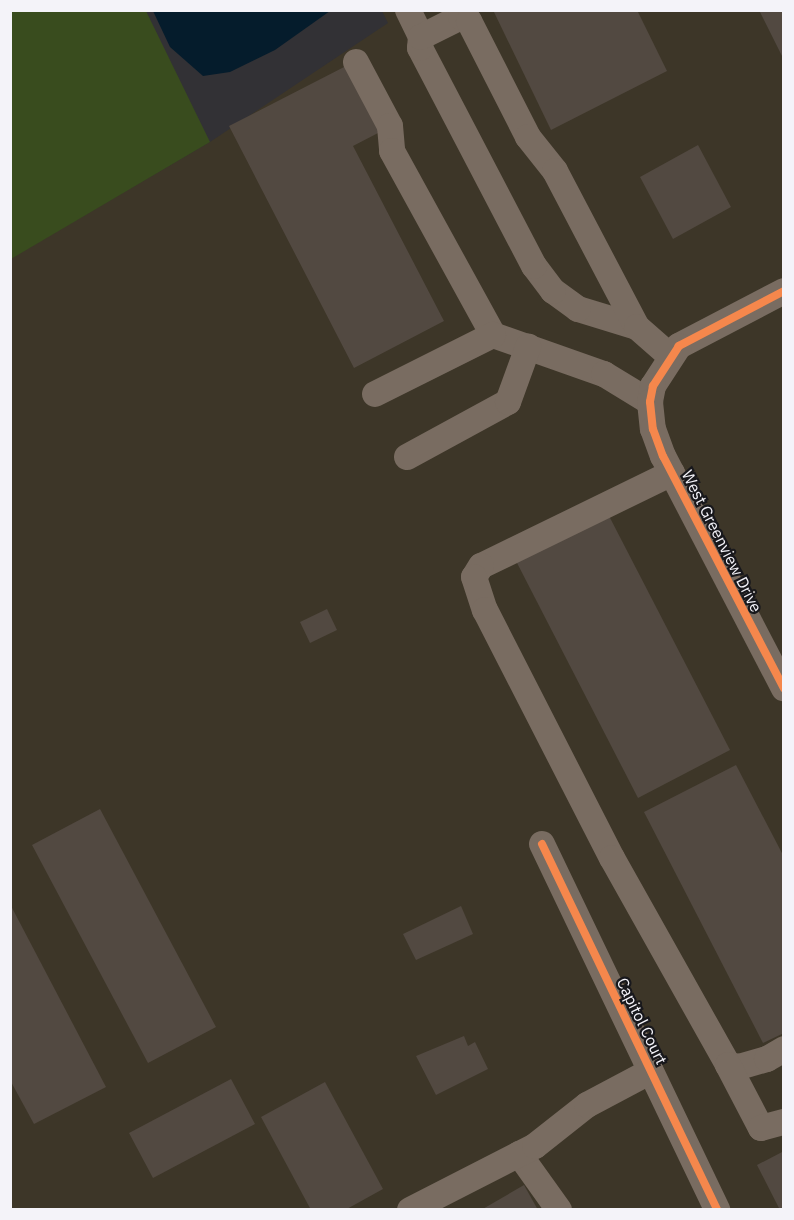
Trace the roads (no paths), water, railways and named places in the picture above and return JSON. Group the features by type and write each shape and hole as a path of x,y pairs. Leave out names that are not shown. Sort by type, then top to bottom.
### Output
{"street":[{"path":"408,10 421,38 420,48 534,266 553,291 578,309 637,327"},
{"path":"421,38 461,17 469,21 528,137 555,171 637,327 670,356"},
{"path":"356,62 390,126 392,151 493,335 604,374 650,402 653,386 670,356 689,339 783,291"},
{"path":"375,394 493,335"},
{"path":"407,457 502,408 508,402 528,347"},
{"name":"West Greenview Drive","path":"650,402 656,442 783,688"},
{"path":"672,473 481,566 474,577 485,610 612,858 761,1128 783,1122"},
{"name":"Capitol Court","path":"542,844 717,1209"},
{"path":"728,1065 739,1067 767,1059 783,1049"},
{"path":"410,1209 519,1154 563,1126 586,1105 651,1071"},
{"path":"519,1154 559,1209"}],"water":[{"path":"153,11 330,11 275,50 230,72 203,76 170,47"}]}
